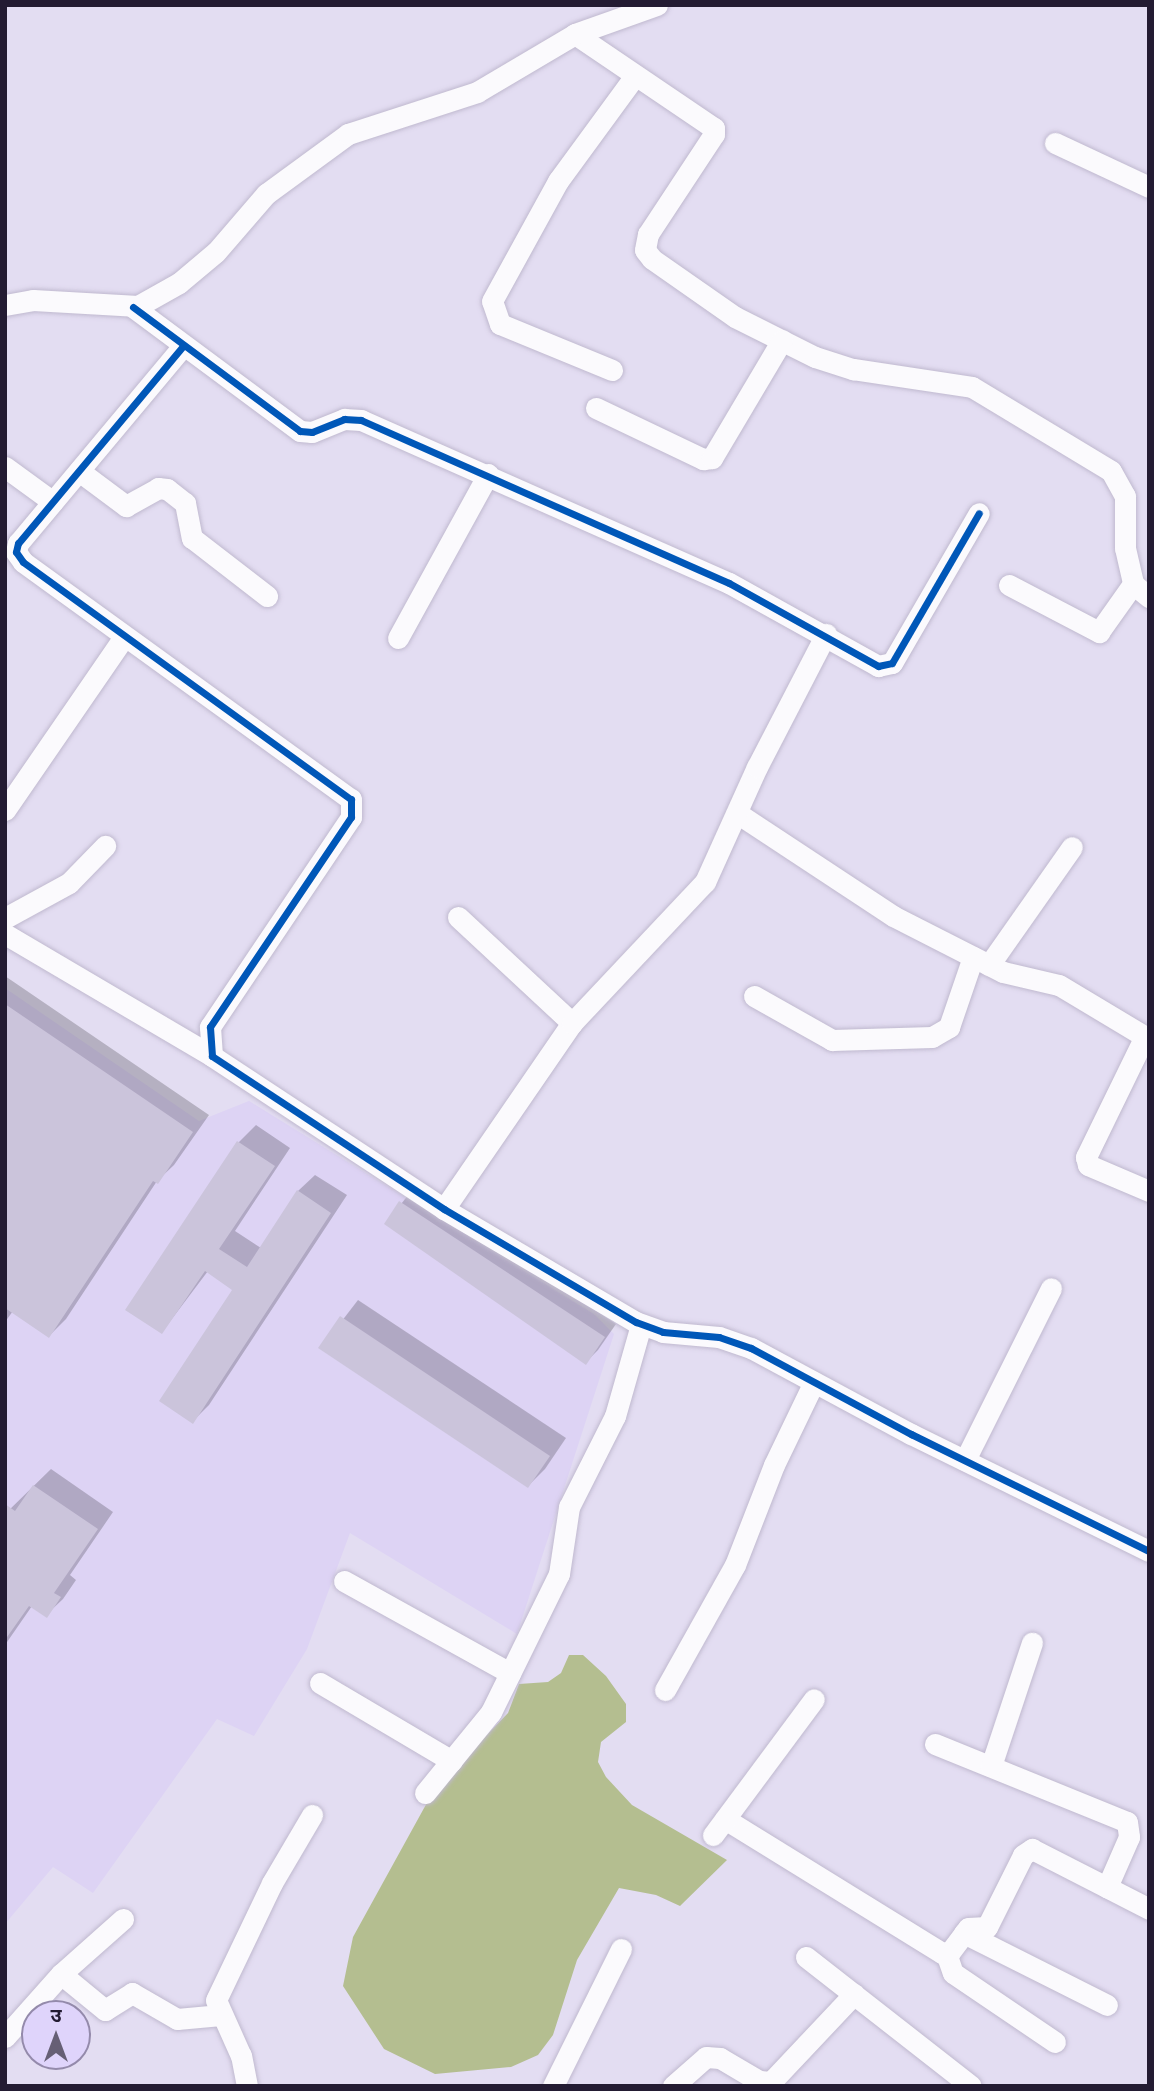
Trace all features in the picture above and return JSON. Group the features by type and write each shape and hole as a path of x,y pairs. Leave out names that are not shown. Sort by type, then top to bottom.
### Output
{"street":[{"path":"5,306 33,300 133,307 179,283 216,252 266,194 348,134 477,92 575,34 657,5"},
{"path":"575,34 634,77 714,128 714,134 648,234 645,250 735,317 782,340 853,369 972,387 1111,471 1125,496 1125,548 1141,591 1098,632 1009,585"},
{"path":"612,370 500,324 491,308 558,181 634,77"},
{"path":"1055,143 1149,187"},
{"path":"133,307 300,431 312,432 355,418 488,474 729,583 826,634 878,666 892,663 979,513"},
{"path":"596,408 703,459 712,458 782,340"},
{"path":"183,346 18,543 18,558 124,637 344,792 353,806 351,817 210,1027 212,1056"},
{"path":"5,467 53,502"},
{"path":"79,471 127,506 158,488 167,489 185,503 192,538 267,596"},
{"path":"398,638 488,474"},
{"path":"444,1209 572,1023 705,881 826,634"},
{"path":"5,810 124,637"},
{"path":"737,813 893,916 981,961 1059,985 1147,1037 1087,1157 1088,1165 1149,1191"},
{"path":"5,918 69,883 106,846"},
{"path":"754,996 832,1040 932,1037 949,1027 981,961 1072,847"},
{"path":"458,917 572,1023"},
{"path":"5,934 212,1056 444,1209 641,1325 663,1332 736,1342 1149,1551"},
{"path":"965,1460 1051,1288"},
{"path":"425,1793 491,1712 559,1574 569,1507 615,1416 641,1325"},
{"path":"665,1690 736,1565 774,1465 814,1382"},
{"path":"344,1581 510,1674"},
{"path":"991,1766 1032,1643"},
{"path":"320,1683 452,1760"},
{"path":"814,1699 719,1827 946,1953 953,1973 1055,2042"},
{"path":"935,1744 1127,1822 1129,1837 1107,1887"},
{"path":"247,2086 235,2038 220,2015 216,2000 272,1883 312,1815"},
{"path":"946,1953 971,1926 987,1927 1029,1850 1149,1909"},
{"path":"5,2037 61,1974 123,1919"},
{"path":"964,1933 1107,2006"},
{"path":"553,2086 621,1949"},
{"path":"806,1957 971,2086"},
{"path":"61,1974 105,2010 132,1993 177,2019 220,2015"},
{"path":"673,2086 705,2057 719,2058 759,2081 771,2082 854,1994"}],"shaded area":[{"path":"5,988 199,1121 249,1101 594,1314 614,1334 517,1634 350,1533 307,1649 254,1736 217,1719 93,1893 53,1867 5,1924"},
{"path":"569,1655 583,1655 606,1676 626,1704 626,1722 601,1742 598,1762 606,1777 632,1805 727,1860 680,1906 656,1895 619,1888 577,1960 553,2035 538,2055 511,2067 435,2074 384,2049 343,1986 353,1937 434,1790 508,1713 519,1684 548,1682 561,1673"}],"building":[{"path":"5,1004 193,1132 158,1184 153,1181 49,1338 5,1308"},
{"path":"237,1141 275,1166 219,1249 247,1267 297,1190 331,1213 193,1424 159,1401 232,1290 205,1271 162,1334 125,1310"},
{"path":"399,1201 605,1337 586,1365 384,1224"},
{"path":"340,1316 550,1456 528,1488 318,1348"},
{"path":"33,1485 98,1529 54,1593 61,1597 47,1618 29,1606 5,1640 5,1504 15,1511"}],"cycle path":[{"path":"133,307 300,431 312,432 344,419 361,420 729,583 878,666 892,663 979,513"},
{"path":"183,346 18,543 16,552 23,562 351,799 351,817 210,1027 212,1056 444,1209 636,1322 663,1332 719,1337 751,1348 911,1434 1149,1551"}]}
